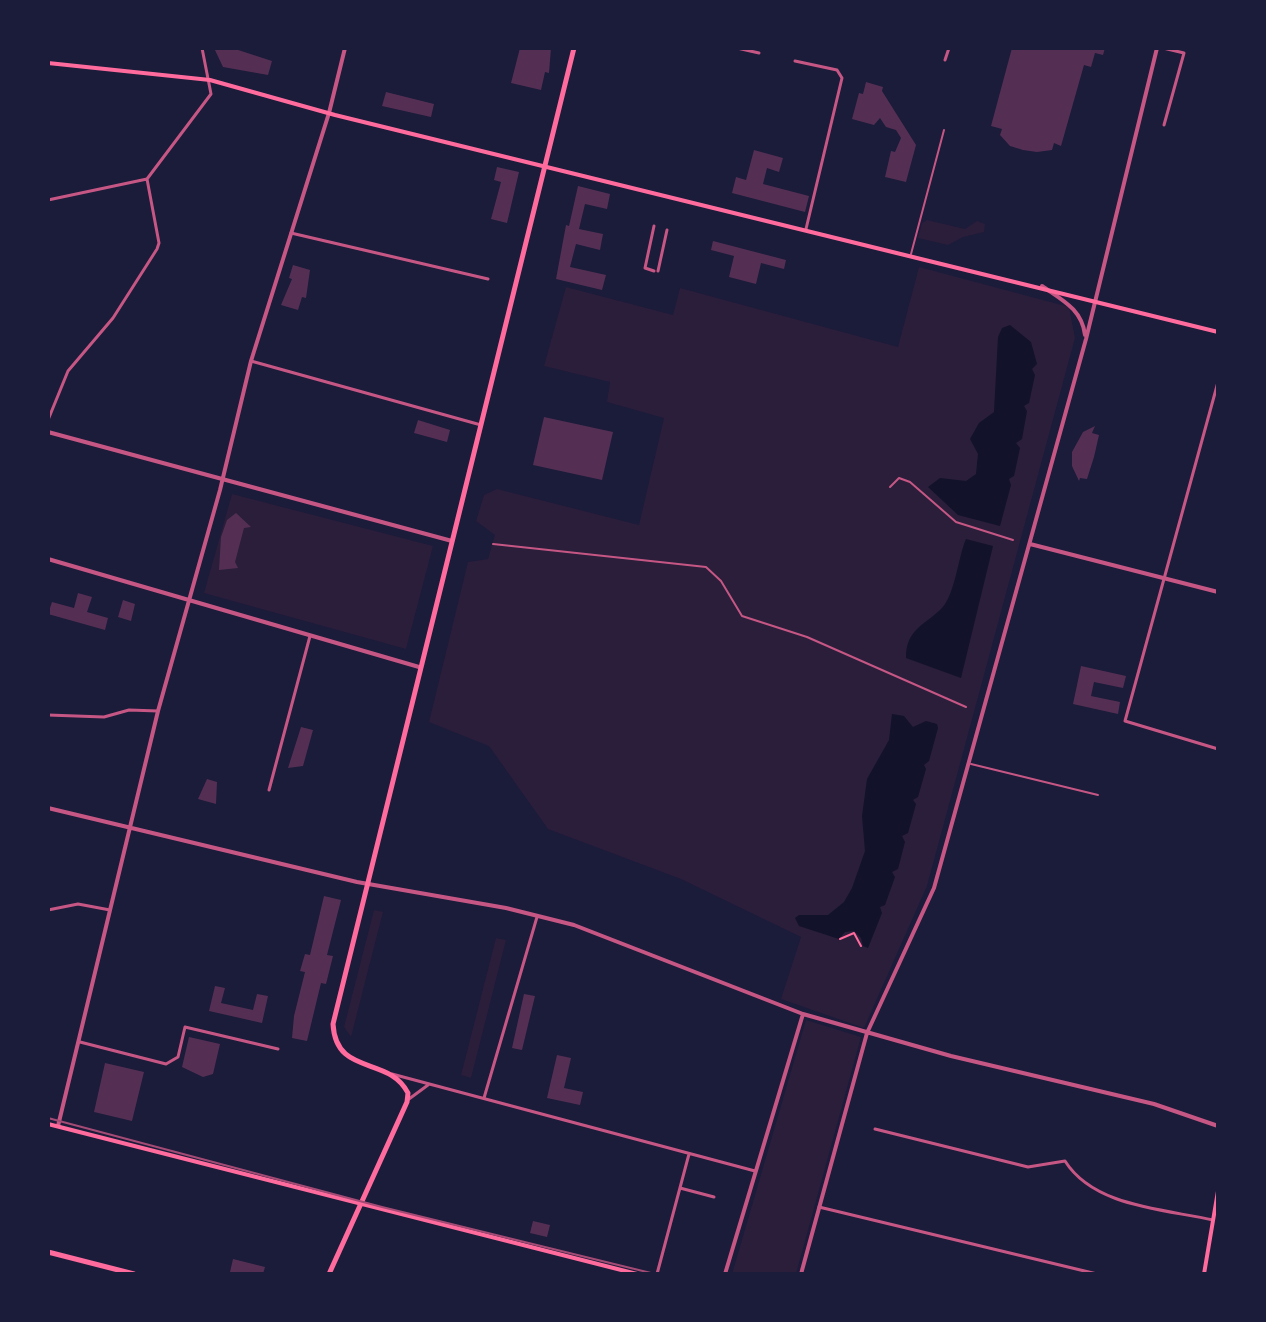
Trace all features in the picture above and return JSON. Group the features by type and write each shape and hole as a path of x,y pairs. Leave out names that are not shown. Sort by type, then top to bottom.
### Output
{"main road":[{"path":"329,1274 407,1102 403,1084 392,1074 348,1058 333,1031 419,667 574,48"},
{"path":"48,63 210,80 329,113 1042,286 1218,332"},
{"path":"48,1124 637,1274"},
{"path":"1204,1274 1218,1191"},
{"path":"48,1252 134,1274"}],"street":[{"path":"48,200 147,179 211,94 202,48"},
{"path":"58,1126 187,601 223,479 251,361 329,113 345,48"},
{"path":"737,48 759,53"},
{"path":"945,60 949,48"},
{"path":"801,1274 867,1033 934,888 1086,339 1160,48 1184,53 1164,125"},
{"path":"795,61 837,70 842,78 806,229"},
{"path":"911,254 944,130"},
{"path":"48,420 68,371 113,318 157,249 159,243 147,179"},
{"path":"654,226 645,268 656,271 667,230"},
{"path":"291,233 488,279"},
{"path":"650,245 663,248"},
{"path":"1042,286 1075,310 1084,323 1086,339"},
{"path":"251,361 481,425"},
{"path":"1218,382 1125,720 1218,749"},
{"path":"48,432 452,541"},
{"path":"890,487 899,478 910,482 956,522 1013,540"},
{"path":"493,544 706,567 721,581 742,616 807,637 966,707"},
{"path":"1030,544 1218,592"},
{"path":"48,559 419,667"},
{"path":"269,790 310,636"},
{"path":"48,715 104,717 129,710 158,711"},
{"path":"970,764 1098,795"},
{"path":"48,808 369,883 574,925 803,1014 867,1033 1154,1104 1218,1126"},
{"path":"48,910 78,904 110,910"},
{"path":"484,1098 537,916"},
{"path":"725,1274 803,1014"},
{"path":"80,1042 166,1064 178,1057 185,1027 278,1049"},
{"path":"392,1074 755,1171"},
{"path":"407,1102 428,1085"},
{"path":"875,1129 1028,1167 1065,1161 1076,1178 1095,1190 1142,1206 1213,1220"},
{"path":"657,1274 689,1154"},
{"path":"680,1188 714,1197"},
{"path":"819,1207 1097,1274"}],"path":[{"path":"840,939 854,933 861,946"}],"shaded area":[{"path":"927,220 965,229 977,221 985,224 984,232 963,237 948,245 918,238 922,223"},
{"path":"919,267 1069,307 1075,338 927,886 864,1028 781,999 801,937 681,879 548,829 489,746 429,722 468,562 488,559 495,535 476,521 484,495 497,489 639,525 664,418 607,402 610,382 544,366 566,287 673,315 680,288 898,347"},
{"path":"1010,325 1031,342 1037,364 1032,369 1035,375 1029,403 1024,406 1027,411 1022,439 1016,443 1020,448 1014,476 1009,479 1011,485 1000,526 958,515 928,487 940,478 966,481 976,474 978,454 970,439 979,423 994,412 998,337 1002,328"},
{"path":"232,494 433,546 406,649 204,593"},
{"path":"966,539 993,546 961,678 906,658 912,635 945,604"},
{"path":"892,714 904,716 913,727 926,721 937,724 938,728 929,761 924,765 926,769 918,797 913,800 916,804 908,833 902,836 905,842 898,869 892,872 895,877 885,905 880,907 882,913 868,948 863,946 861,938 854,931 845,932 839,939 799,926 795,918 799,915 828,915 844,902 852,888 865,851 862,816 867,779 889,740"},
{"path":"374,910 383,912 351,1037 344,1027"},
{"path":"496,938 506,940 471,1078 461,1075"},
{"path":"806,1020 861,1037 796,1274 732,1274"}],"building":[{"path":"214,48 232,48 272,61 268,75 223,67"},
{"path":"520,48 551,48 549,73 545,72 541,90 511,83"},
{"path":"1012,48 1105,48 1103,55 1095,53 1091,67 1084,65 1061,146 1054,143 1052,150 1023,150 1010,146 1000,135 1002,129 991,126"},
{"path":"866,82 883,87 882,91 916,145 906,182 885,177 891,151 895,152 901,138 896,130 886,127 880,118 874,125 852,119 859,93 863,94"},
{"path":"386,92 434,104 431,117 382,106"},
{"path":"754,150 783,158 779,172 767,168 763,184 809,196 805,212 732,193 736,177 746,180"},
{"path":"497,167 519,172 507,223 491,219 501,182 494,180"},
{"path":"578,186 610,194 607,209 585,204 579,229 603,234 600,250 576,244 570,267 606,275 602,290 556,279 566,225 569,226"},
{"path":"713,241 786,260 784,269 761,263 756,284 729,277 734,256 711,250"},
{"path":"293,265 310,270 306,298 302,297 298,310 281,305 292,279 289,278"},
{"path":"544,417 613,432 602,480 533,465"},
{"path":"418,420 450,430 447,442 414,433"},
{"path":"1095,426 1092,433 1099,435 1094,457 1087,479 1080,478 1079,481 1072,466 1072,452 1083,432"},
{"path":"236,513 251,527 244,528 235,562 238,568 219,570 221,537 227,520"},
{"path":"78,593 92,597 87,612 108,618 105,630 48,614 52,602 74,608"},
{"path":"123,600 135,604 131,621 118,617"},
{"path":"1081,666 1126,676 1123,688 1094,682 1091,696 1120,702 1118,714 1073,704"},
{"path":"301,727 313,730 303,766 288,768"},
{"path":"207,779 217,782 216,804 198,799"},
{"path":"324,896 341,900 327,955 333,956 326,984 321,983 307,1041 292,1038 294,1016 305,972 300,971 305,954 310,955"},
{"path":"215,986 225,988 221,1003 253,1010 257,994 268,996 262,1023 209,1011"},
{"path":"524,994 535,996 522,1050 512,1048"},
{"path":"189,1037 220,1044 213,1074 203,1077 182,1067"},
{"path":"557,1055 571,1058 564,1088 583,1092 580,1105 547,1098"},
{"path":"105,1063 144,1072 132,1121 94,1112"},
{"path":"533,1221 550,1225 547,1237 530,1233"},
{"path":"233,1259 265,1267 263,1274 230,1272"}],"tram line":[{"path":"48,1118 382,1207 655,1274"}]}
